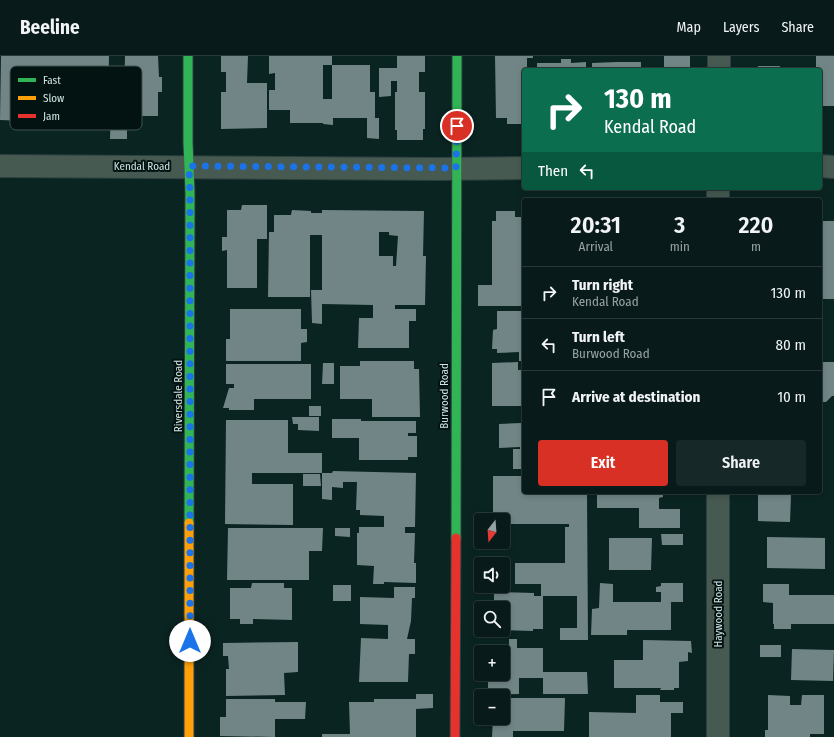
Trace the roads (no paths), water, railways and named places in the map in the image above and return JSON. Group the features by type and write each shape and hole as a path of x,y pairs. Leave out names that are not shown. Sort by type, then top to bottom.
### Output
{"street":[{"name":"Riversdale Road","path":"188,56 188,142 190,193 189,737"},
{"name":"Burwood Road","path":"456,737 457,56"},
{"path":"718,56 718,68"},
{"name":"Kendal Road","path":"0,166 522,168"},
{"path":"822,166 834,166"},
{"name":"Haywood Road","path":"718,494 718,737"}]}
